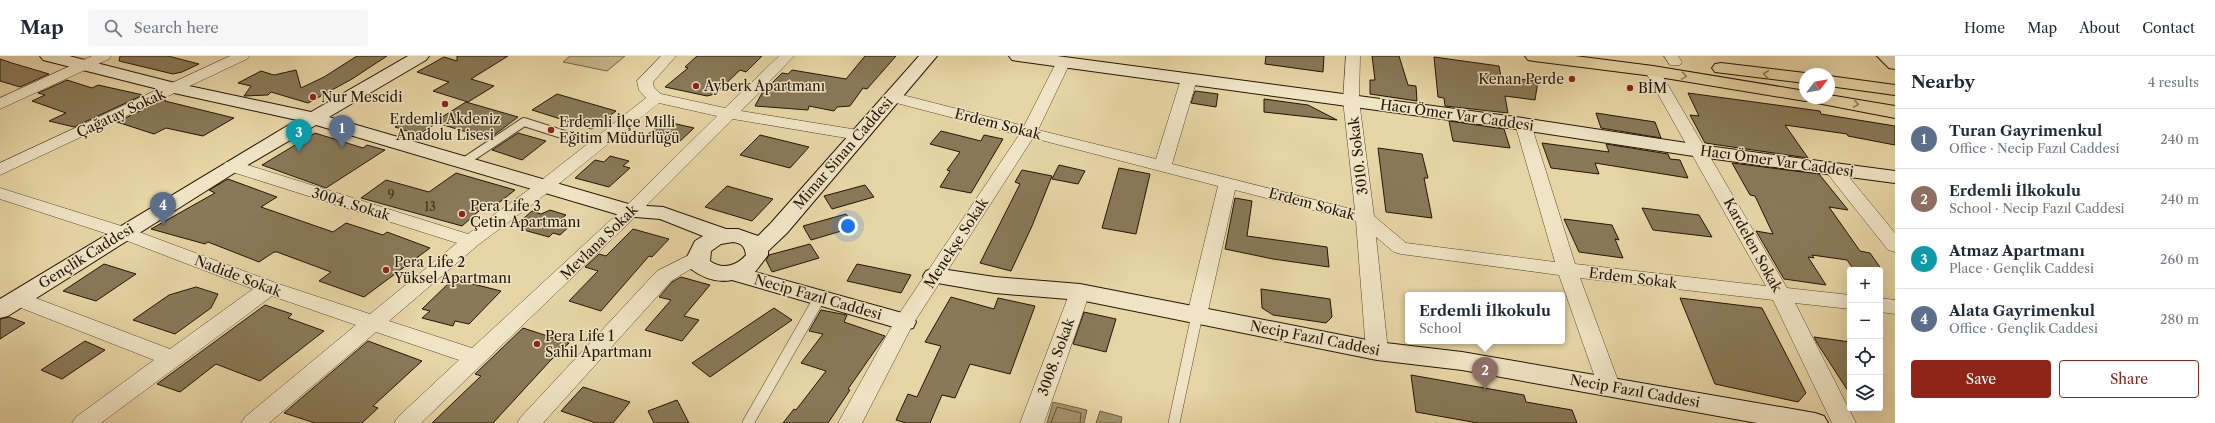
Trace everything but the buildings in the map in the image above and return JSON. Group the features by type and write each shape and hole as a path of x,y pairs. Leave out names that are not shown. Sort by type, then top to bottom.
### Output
{"highway":[{"path":"1534,56 1653,71 1799,95"},
{"path":"1630,56 1673,59 1799,77"},
{"path":"1835,83 1895,90"},
{"path":"1835,101 1895,112"}],"street":[{"path":"49,56 173,88 313,118 631,211 663,213 723,236"},
{"path":"0,104 104,56"},
{"name":"Çağatay Sokak","path":"0,170 242,56"},
{"name":"Gençlik Caddesi","path":"0,310 232,166 420,56"},
{"path":"669,56 645,81 647,90 656,98 730,114 858,135"},
{"name":"Mevlana Sokak","path":"406,423 631,211 787,56"},
{"name":"Mimar Sinan Caddesi","path":"758,249 779,228 928,56"},
{"name":"Hacı Ömer Var Caddesi","path":"1018,56 1351,100 1700,151 1895,177"},
{"name":"3010. Sokak","path":"1353,56 1351,100 1365,218 1377,351"},
{"name":"Menekşe Sokak","path":"850,423 904,322 1029,132 1063,63"},
{"name":"Kardelen Sokak","path":"1653,71 1700,151 1780,295 1844,423"},
{"path":"1163,166 1189,79"},
{"path":"254,423 471,241 545,186 656,98"},
{"name":"Erdem Sokak","path":"891,98 1365,218 1400,248 1567,270 1847,302"},
{"path":"1523,124 1567,270 1609,386"},
{"name":"3004. Sokak","path":"232,166 471,241"},
{"path":"1833,169 1895,246"},
{"path":"1197,315 1228,183"},
{"name":"Nadide Sokak","path":"0,193 124,233 269,288 476,358"},
{"path":"529,423 664,276 697,257 702,247 708,242 723,236 732,235 749,239 758,249 757,255 749,266 733,272 712,272 699,264 697,257"},
{"name":"Necip Fazıl Caddesi","path":"733,272 904,322"},
{"name":"Necip Fazıl Caddesi","path":"934,276 995,285 1080,292 1377,351 1462,360 1815,423"},
{"path":"84,423 269,288"},
{"name":"3008. Sokak","path":"1032,423 1080,292"},
{"path":"18,299 173,358"},
{"path":"1883,305 1895,307"}],"lane":[{"path":"464,162 524,122 571,137"},
{"path":"748,423 820,297"},
{"path":"1174,423 1197,315"}],"shaded area":[{"path":"570,56 625,56 607,71 563,62"}],"water":[{"path":"1053,402 1087,410 1084,423 1047,423"},
{"path":"1100,411 1122,417 1121,423 1096,423"}],"place":[{"name":"Kenan Perde","path":"1572,79"},
{"name":"Ayberk Apartmanı","path":"696,86"},
{"name":"BİM","path":"1630,88"},
{"name":"Nur Mescidi","path":"313,97"},
{"name":"Erdemli Akdeniz Anadolu Lisesi","path":"445,104"},
{"name":"Erdemli İlçe Milli Eğitim Müdürlüğü","path":"551,130"},
{"name":"Turan Gayrimenkul","path":"342,148"},
{"name":"Atmaz Apartmanı","path":"299,152"},
{"name":"Pera Life 3 Çetin Apartmanı","path":"462,214"},
{"name":"Alata Gayrimenkul","path":"163,225"},
{"name":"Pera Life 2 Yüksel Apartmanı","path":"386,270"},
{"name":"Pera Life 1 Sahil Apartmanı","path":"537,344"},
{"name":"Erdemli İlkokulu","path":"1485,390"}]}
